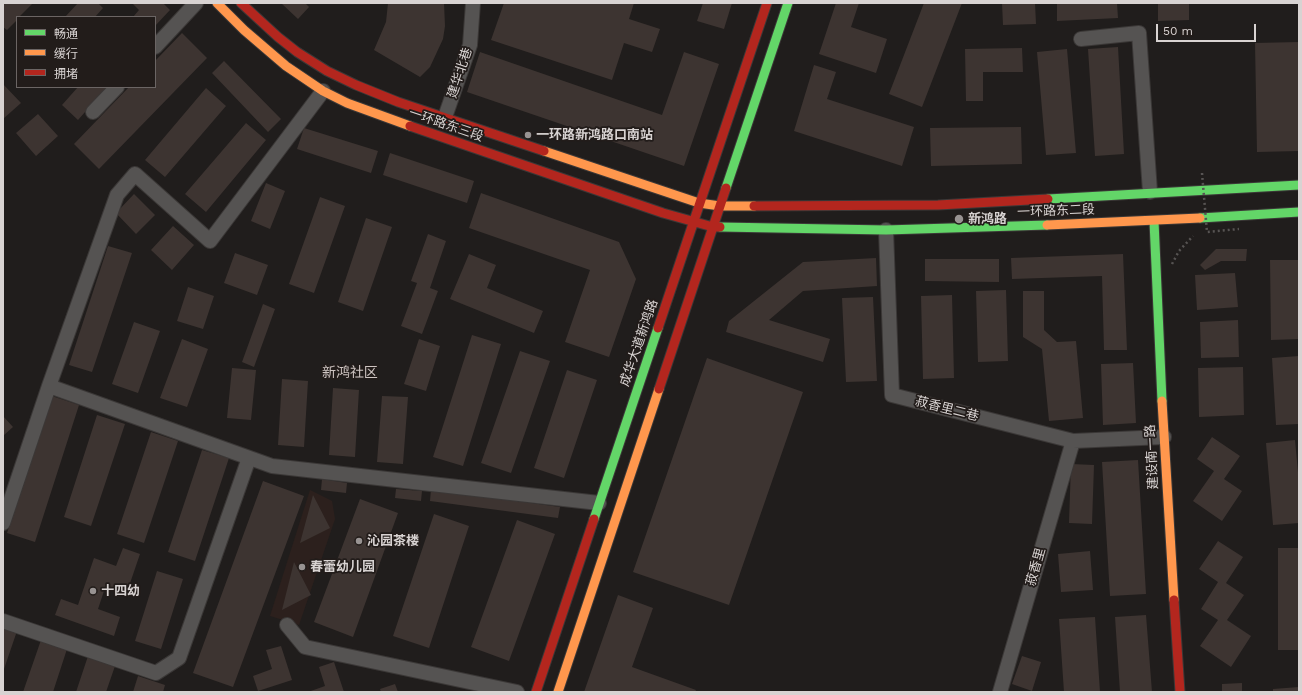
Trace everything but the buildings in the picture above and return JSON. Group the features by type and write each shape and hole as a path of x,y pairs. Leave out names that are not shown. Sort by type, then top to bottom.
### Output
{"main road":[{"name":"一环路东三段","path":"217,3 244,30 286,66 323,90 347,103 391,120 693,222"},
{"name":"一环路东三段","path":"241,3 296,52 327,71 356,85 398,102 699,203"},
{"name":"成华大道新鸿路","path":"536,692 767,3"},
{"path":"558,692 788,3"},
{"name":"一环路东二段","path":"699,203 720,206 938,205 1150,192 1299,185"},
{"name":"一环路东二段","path":"693,222 713,227 886,230 1154,221 1299,212"},
{"name":"建设南一路","path":"1154,221 1164,437 1180,692"}],"street":[{"path":"156,46 196,3"},
{"name":"建华北巷","path":"445,118 470,45 473,3"},
{"path":"1081,39 1139,33 1150,192"},
{"path":"93,112 116,88"},
{"path":"3,523 49,386 117,195 135,174 210,241 323,90"},
{"name":"菽香里二巷","path":"886,230 892,395 1073,441 1164,437"},
{"path":"49,386 272,466 599,503"},
{"name":"菽香里","path":"1000,692 1073,441"},
{"path":"3,621 156,673 179,658 249,458"},
{"path":"287,625 305,647 517,692"}],"path":[{"path":"1202,173 1207,232"},
{"path":"1170,268 1179,251 1193,237 1207,232 1239,229"}],"shaded area":[{"name":"春蕾幼儿园","path":"310,490 332,501 335,519 299,625 270,616"}],"traffic: fast":[{"path":"726,188 788,3"},
{"path":"1048,199 1299,185"},
{"path":"1200,218 1299,212"},
{"path":"1154,221 1162,401"},
{"path":"720,227 886,230 1047,225"},
{"path":"594,519 658,328"}],"traffic: slow":[{"path":"217,3 244,30 286,66 323,91 347,103 410,126"},
{"path":"544,151 699,203 720,206 754,206"},
{"path":"1047,225 1200,218"},
{"path":"558,692 659,389"},
{"path":"1162,401 1174,600"}],"traffic: jam":[{"path":"241,3 278,37 297,52 327,71 356,85 398,102 544,151"},
{"path":"658,328 767,3"},
{"path":"410,126 663,213 713,227 720,227"},
{"path":"659,389 726,188"},
{"path":"754,206 938,205 1048,199"},
{"path":"536,692 594,519"},
{"path":"1174,600 1180,692"}],"place":[{"name":"一环路新鸿路口南站","path":"528,135"},
{"name":"新鸿路","path":"959,219"},
{"name":"沁园茶楼","path":"359,541"},
{"name":"春蕾幼儿园","path":"302,567"},
{"name":"十四幼","path":"93,591"}],"district":[{"name":"新鸿社区","path":"350,373"}]}
